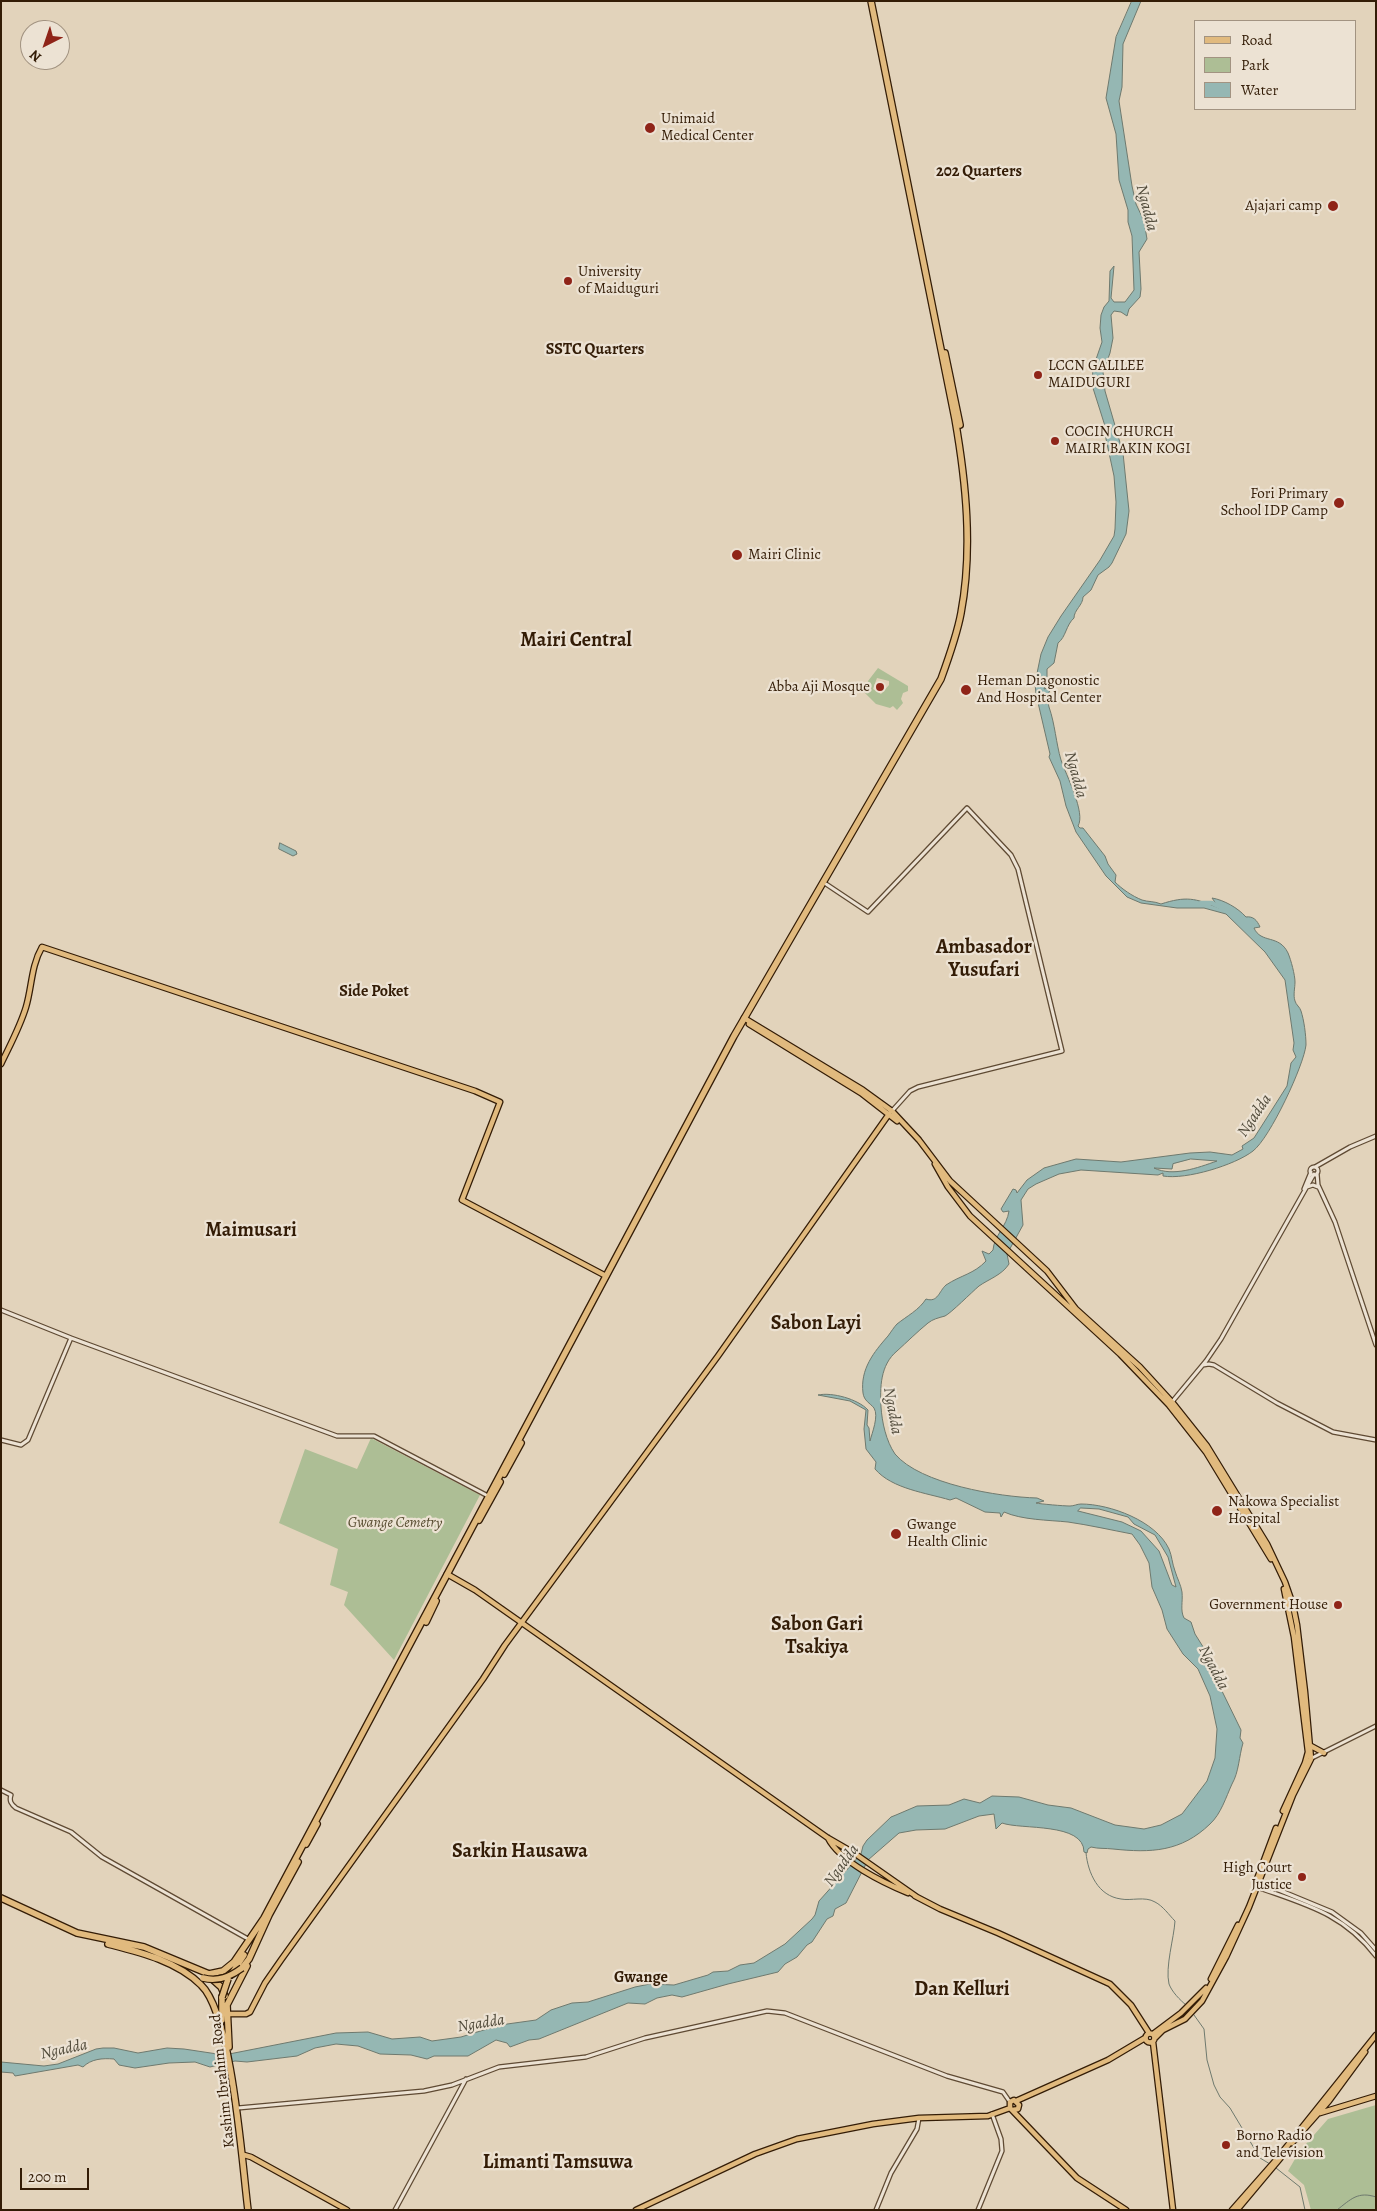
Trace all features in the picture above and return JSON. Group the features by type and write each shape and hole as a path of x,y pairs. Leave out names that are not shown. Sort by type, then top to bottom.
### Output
{"highway":[{"path":"1,1900 68,1932 143,1954 202,1979 214,1980 227,1977 242,1968 249,1959 269,1915 357,1747 745,1020 826,884 929,704 941,679 956,636 964,595 968,566 966,498 955,418 872,1"},
{"path":"226,2041 222,1997 228,1979 247,1950 449,1574 488,1496 745,1020 929,704"},
{"name":"Kashim Ibrahim Road","path":"226,2041 227,2005 259,1944 291,1874"},
{"path":"1,1900 89,1937 144,1947 202,1979 214,1980"},
{"path":"202,1979 222,1971 234,1962 264,1918"},
{"path":"97,1942 143,1950 160,1956 202,1979 214,1980 220,1987 227,2005"},
{"path":"222,1971 219,1978 224,1986 232,1985 240,1979"},
{"name":"Kashim Ibrahim Road","path":"202,1979 214,2003 226,2041 238,2108 250,2210"},
{"name":"Kashim Ibrahim Road","path":"232,2076 250,2210"}],"main road":[{"path":"1,1064 17,1034 30,990 35,963 42,947 475,1091 500,1102 462,1200 606,1276"},
{"path":"636,2210 783,2143 873,2124 919,2118 992,2114 1011,2107 1030,2095 1126,2050 1185,2019 1196,2008 1228,1952 1257,1883 1290,1792 1309,1759 1311,1746 1293,1605 1285,1582 1267,1544 1219,1463 1171,1403 1124,1351 1076,1309 1047,1272 950,1181 919,1140 890,1113 861,1093 745,1020"},
{"path":"890,1113 919,1144 956,1199 987,1232 1171,1403 1206,1452 1259,1538 1282,1582 1294,1637 1309,1759"},
{"path":"227,2014 246,2014 250,2012 281,1960 522,1623 718,1356 890,1113"},
{"path":"449,1574 522,1623 828,1838 854,1853 917,1897"},
{"path":"1311,1746 1324,1754"},
{"path":"828,1838 850,1860 872,1875 940,1909 1110,1984 1122,1994 1139,2017 1150,2038 1173,2210"},
{"path":"1150,2038 1181,2013 1205,1990 1257,1883"},
{"path":"1237,2210 1376,2035"},
{"path":"1277,2161 1319,2114 1376,2039"},
{"path":"1319,2114 1376,2096"},
{"path":"1329,2101 1340,2106"},
{"path":"1011,2107 1016,2110 1018,2103"},
{"path":"1011,2107 1078,2178 1126,2210"},
{"path":"244,2155 252,2156 348,2210"},
{"path":"1232,2210 1262,2179"}],"street":[{"path":"826,884 868,912 967,808 1011,855 1018,870 1062,1051 918,1087 910,1091 890,1113"},
{"path":"1376,1136 1312,1168 1340,1236 1376,1345"},
{"path":"1171,1403 1202,1366 1234,1317 1303,1192 1315,1173 1329,1159"},
{"path":"1303,1192 1315,1173 1315,1167"},
{"path":"1307,1187 1313,1185 1320,1189"},
{"path":"1,1310 71,1338 338,1436 374,1436 488,1496"},
{"path":"1,1440 21,1445 28,1440 71,1338"},
{"path":"1202,1366 1214,1365 1277,1403 1333,1432 1376,1440"},
{"path":"1309,1759 1324,1754 1376,1726"},
{"path":"1,1790 11,1795 9,1800 16,1808 71,1832 103,1857 250,1940"},
{"path":"1257,1883 1332,1912 1361,1933 1376,1950"},
{"path":"1257,1883 1331,1915 1361,1937 1376,1956"},
{"path":"238,2108 424,2092 489,2070 510,2065 586,2057 654,2036 767,2011 778,2011 821,2025 963,2082 1003,2092 1011,2107"},
{"path":"395,2210 466,2079"},
{"path":"978,2210 1002,2151 1001,2139 992,2114"},
{"path":"876,2210 891,2173 917,2129 919,2118"}],"green space":[{"path":"878,668 908,686 908,691 903,693 901,699 903,703 897,710 893,706 890,708 876,704 864,692 868,681","holes":["877,678 889,681 889,685 881,694 873,689"]},
{"name":"Gwange Cemetry","path":"371,1438 480,1495 394,1660 344,1605 348,1592 330,1585 338,1549 279,1523 305,1449 357,1469"},
{"path":"1376,2105 1376,2210 1311,2210 1304,2185 1288,2171 1299,2152 1328,2119"}],"water":[{"path":"1132,1 1141,1 1123,44 1122,87 1119,101 1132,186 1136,204 1144,221 1147,239 1139,252 1140,297 1129,309 1127,316 1121,312 1114,311 1111,315 1113,338 1103,372 1105,391 1123,453 1129,511 1126,534 1112,563 1098,575 1091,590 1083,597 1074,618 1063,638 1058,643 1054,663 1047,669 1047,682 1044,689 1051,687 1047,698 1061,760 1077,803 1080,820 1078,826 1083,828 1105,856 1116,875 1115,882 1124,890 1144,901 1161,904 1190,899 1219,908 1212,898 1217,899 1230,905 1246,917 1251,917 1258,922 1260,927 1254,928 1257,933 1280,943 1288,953 1292,963 1295,982 1294,999 1302,1015 1306,1045 1293,1084 1277,1117 1260,1144 1245,1156 1223,1166 1197,1174 1173,1177 1163,1176 1163,1173 1158,1175 1081,1170 1059,1174 1028,1189 1021,1200 1023,1225 1007,1254 1009,1264 999,1274 979,1286 948,1314 928,1323 891,1357 882,1377 881,1407 885,1431 895,1454 922,1473 941,1481 982,1492 1037,1498 1044,1501 1036,1503 1070,1506 1081,1504 1105,1507 1143,1522 1163,1539 1169,1549 1181,1589 1184,1618 1191,1622 1195,1634 1217,1669 1220,1687 1241,1730 1240,1738 1243,1743 1238,1769 1220,1810 1210,1824 1188,1840 1165,1849 1140,1851 1091,1847 1087,1853 1084,1852 1081,1842 1063,1831 1002,1823 996,1829 994,1814 979,1816 945,1829 916,1830 899,1833 868,1860 846,1903 835,1909 833,1916 827,1919 812,1942 778,1972 682,1997 672,1995 657,1998 645,2004 628,2003 539,2039 529,2040 510,2047 507,2043 496,2040 468,2056 434,2056 427,2059 411,2055 380,2054 358,2046 336,2044 315,2048 297,2056 247,2062 235,2061 210,2067 195,2062 169,2063 135,2068 119,2065 114,2059 105,2059 93,2061 83,2067 78,2065 15,2076 13,2073 1,2072 1,2062 44,2066 58,2064 103,2048 114,2048 138,2053 167,2048 224,2055 336,2033 368,2032 392,2039 420,2037 432,2041 461,2037 500,2025 536,2020 551,2010 572,2003 588,2002 650,1984 674,1985 713,1972 728,1971 740,1965 754,1963 785,1944 812,1919 819,1901 861,1854 867,1840 891,1817 917,1806 949,1805 964,1799 980,1803 992,1796 1019,1797 1048,1805 1071,1808 1115,1825 1144,1829 1161,1825 1182,1814 1207,1781 1215,1758 1217,1729 1210,1696 1198,1669 1183,1654 1167,1629 1162,1610 1152,1587 1149,1563 1132,1534 1068,1522 1027,1518 1004,1512 1001,1517 1000,1513 985,1512 956,1498 950,1500 900,1486 882,1476 875,1469 876,1462 866,1449 864,1429 866,1410 850,1401 818,1395 844,1397 864,1406 868,1410 867,1425 870,1441 876,1415 874,1408 867,1402 863,1393 864,1376 869,1361 896,1325 916,1310 926,1299 936,1298 946,1285 977,1269 986,1261 982,1251 989,1254 993,1250 1009,1211 1003,1212 1001,1209 1013,1189 1017,1193 1027,1180 1044,1168 1076,1159 1121,1162 1190,1153 1210,1152 1232,1155 1243,1149 1242,1146 1254,1138 1287,1086 1291,1063 1296,1057 1293,1050 1294,1043 1285,980 1265,952 1226,914 1204,908 1177,908 1141,903 1127,897 1106,876 1076,832 1066,806 1060,781 1049,757 1050,754 1036,694 1035,683 1041,654 1048,637 1100,560 1114,536 1115,529 1116,502 1114,476 1105,426 1092,385 1093,368 1102,342 1101,315 1109,301 1110,271 1114,266 1111,298 1114,302 1125,302 1134,290 1132,236 1128,222 1128,210 1119,180 1116,134 1106,98 1116,37","holes":["1191,1159 1217,1161 1177,1172 1161,1171 1154,1168 1172,1169 1173,1164","1081,1508 1099,1509 1128,1517 1134,1524 1155,1535 1168,1557 1176,1587 1172,1585 1159,1551 1141,1531 1122,1522 1078,1511"]},
{"path":"280,843 296,851 297,854 293,856 279,849"}],"waterway":[{"name":"Ngadda","path":"1201,903 1212,903 1222,908"},
{"path":"1086,1853 1092,1876 1106,1893 1121,1899 1151,1900 1161,1906 1175,1921 1168,1977 1172,1990 1186,2005"},
{"path":"1189,2008 1204,2029 1207,2060 1214,2085 1220,2097 1230,2108 1260,2158 1270,2164"},
{"path":"1276,2168 1300,2187 1305,2210"},
{"path":"1337,2210 1355,2197 1364,2195 1376,2197"}],"place":[{"name":"Unimaid Medical Center","path":"650,128"},
{"name":"Ajajari camp","path":"1333,206"},
{"name":"University of Maiduguri","path":"568,281"},
{"name":"LCCN GALILEE MAIDUGURI","path":"1038,375"},
{"name":"COCIN CHURCH MAIRI BAKIN KOGI","path":"1055,441"},
{"name":"Fori Primary School IDP Camp","path":"1339,503"},
{"name":"Mairi Clinic","path":"737,555"},
{"name":"Abba Aji Mosque","path":"880,687"},
{"name":"Heman Diagonostic And Hospital Center","path":"966,690"},
{"name":"Nakowa Specialist Hospital","path":"1217,1511"},
{"name":"Gwange Health Clinic","path":"896,1534"},
{"name":"Government House","path":"1338,1605"},
{"name":"High Court Justice","path":"1302,1877"},
{"name":"Borno Radio and Television","path":"1226,2145"}],"district":[{"name":"202 Quarters","path":"979,172"},
{"name":"SSTC Quarters","path":"595,350"},
{"name":"Mairi Central","path":"576,641"},
{"name":"Ambasador Yusufari","path":"984,960"},
{"name":"Side Poket","path":"374,992"},
{"name":"Maimusari","path":"251,1231"},
{"name":"Sabon Layi","path":"816,1324"},
{"name":"Sabon Gari Tsakiya","path":"817,1636"},
{"name":"Sarkin Hausawa","path":"520,1852"},
{"name":"Gwange","path":"641,1978"},
{"name":"Dan Kelluri","path":"962,1990"},
{"name":"Limanti Tamsuwa","path":"558,2163"}]}
